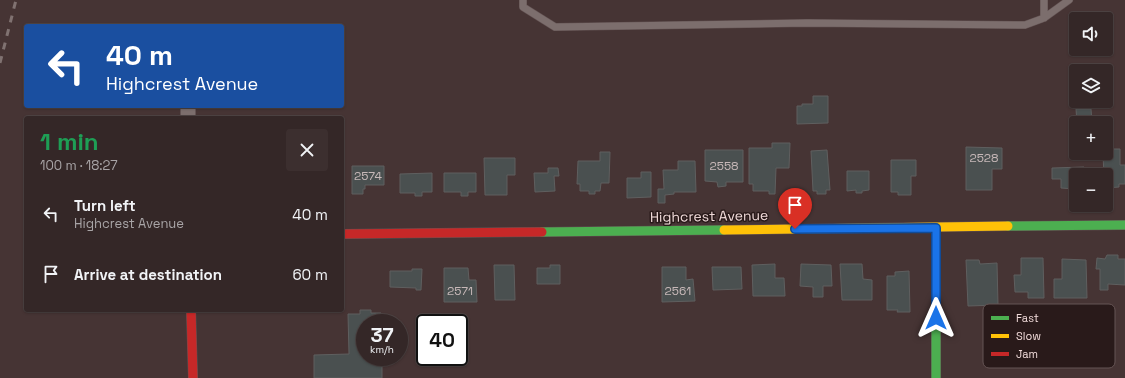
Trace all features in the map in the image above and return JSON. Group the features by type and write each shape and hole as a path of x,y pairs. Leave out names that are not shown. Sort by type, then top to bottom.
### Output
{"street":[{"name":"Highcrest Avenue","path":"344,234 1125,225"},
{"path":"936,228 936,378"},
{"path":"191,312 192,378"}],"lane":[{"path":"523,0 523,7 555,27 807,23 1025,25 1044,18 1069,0"},
{"path":"1044,0 1044,18"}],"building":[{"path":"813,96 828,96 828,123 797,124 797,106 802,106 802,104 813,104"},
{"path":"1076,109 1091,109 1092,116 1076,116"},
{"path":"772,143 790,143 789,168 776,168 775,194 769,194 769,191 753,191 753,184 749,184 749,148 772,148"},
{"path":"966,147 1002,148 1002,169 992,169 992,190 966,190"},
{"path":"1113,149 1120,149 1120,165 1125,165 1125,184 1119,184 1119,187 1113,187 1113,168 1104,168 1103,160 1113,160"},
{"path":"705,150 743,150 743,182 726,182 726,186 718,187 717,182 705,181"},
{"path":"827,150 830,190 826,190 826,194 817,194 817,191 813,191 811,151"},
{"path":"600,152 610,152 609,183 601,183 600,191 595,191 595,194 589,194 589,191 580,191 580,184 577,184 578,161 600,161"},
{"path":"484,158 515,158 515,175 507,175 507,195 485,195"},
{"path":"891,160 916,160 916,176 911,176 911,195 898,195 898,192 891,192"},
{"path":"678,161 695,161 696,192 674,192 674,194 665,195 665,203 658,203 658,189 664,189 663,170 678,170"},
{"path":"352,166 384,166 384,185 365,185 363,194 352,194"},
{"path":"1084,167 1069,168 1069,189 1061,188 1061,179 1052,179 1052,168"},
{"path":"548,168 558,168 559,176 554,176 555,191 535,192 534,173 548,173"},
{"path":"847,171 869,171 869,190 862,191 862,193 856,193 856,190 847,191"},
{"path":"641,172 651,172 651,197 627,198 627,178 641,178"},
{"path":"432,173 432,192 422,192 422,196 415,196 415,193 400,193 400,174"},
{"path":"444,173 476,173 476,192 468,192 468,196 461,196 461,192 444,192"},
{"path":"1107,255 1118,255 1118,259 1125,259 1125,285 1108,284 1108,290 1100,290 1100,269 1096,269 1097,258 1105,259"},
{"path":"1021,258 1043,258 1044,298 1028,298 1028,292 1015,292 1014,275 1021,275"},
{"path":"1062,259 1086,260 1087,298 1054,298 1054,279 1062,279"},
{"path":"966,260 979,260 980,264 997,263 998,304 968,306"},
{"path":"775,264 775,278 784,278 785,296 753,296 752,265"},
{"path":"801,264 831,265 832,286 823,286 823,297 813,297 813,287 800,286"},
{"path":"840,264 862,264 863,279 872,280 872,300 842,300"},
{"path":"494,265 514,265 515,300 495,300"},
{"path":"550,265 560,265 560,284 537,284 537,268 550,268"},
{"path":"662,267 686,267 686,280 693,279 695,301 662,302"},
{"path":"712,267 741,267 742,289 713,290"},
{"path":"444,268 468,268 469,280 476,280 477,302 444,302"},
{"path":"412,269 422,269 421,290 416,290 416,288 390,287 390,271 412,271"},
{"path":"909,271 910,312 887,310 887,276 895,276 895,272"},
{"path":"360,310 371,310 371,313 381,313 381,314 360,314"},
{"path":"348,314 356,314 356,366 382,366 382,378 314,378 314,355 349,354"}],"railway":[{"path":"0,63 16,0"}],"traffic: fast":[{"path":"1008,226 1125,225"},
{"path":"936,228 936,378"},
{"path":"542,232 724,230"}],"traffic: slow":[{"path":"724,230 1008,226"}],"traffic: jam":[{"path":"344,234 542,232"},
{"path":"191,312 193,378"}],"route":[{"path":"795,229 936,228 936,318"}]}
